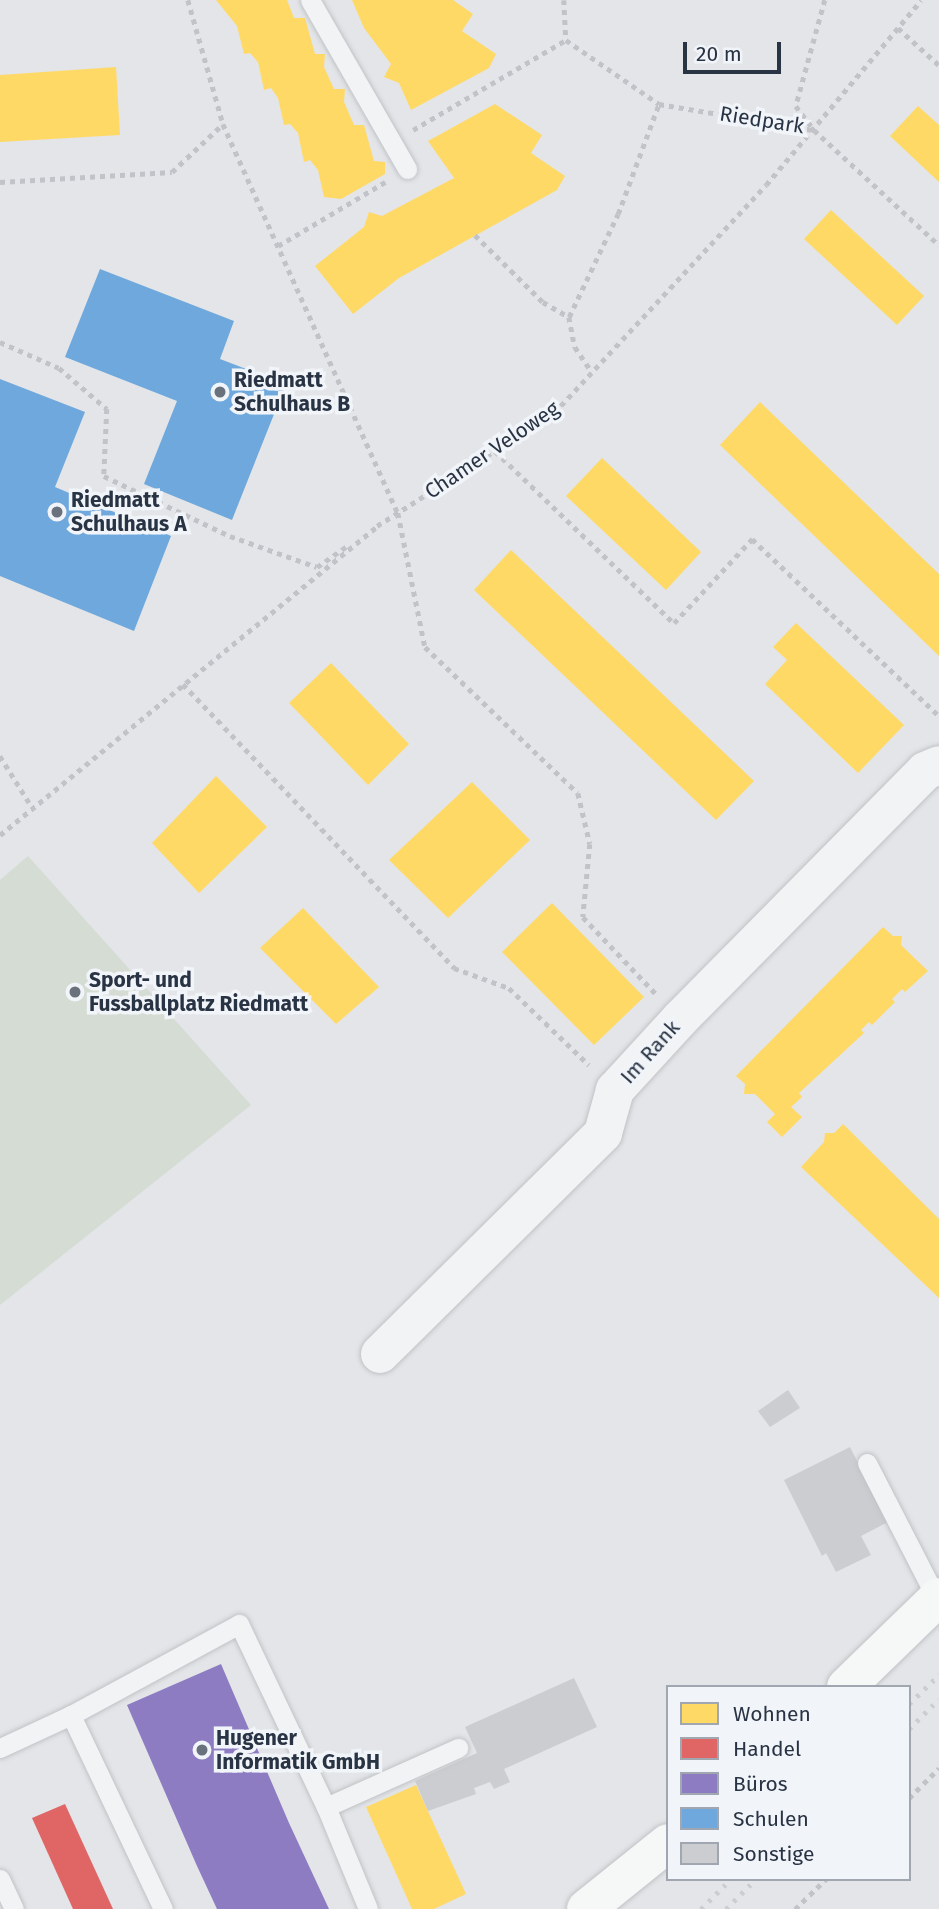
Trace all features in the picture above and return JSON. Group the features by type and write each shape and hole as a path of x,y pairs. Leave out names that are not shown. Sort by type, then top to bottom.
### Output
{"main road":[{"path":"848,1685 938,1598"},
{"path":"586,1909 666,1845"}],"street":[{"name":"Im Rank","path":"380,1354 603,1133 615,1090 680,1019 925,771 939,765"}],"lane":[{"path":"310,0 407,169"},
{"path":"867,1463 938,1598"},
{"path":"0,1748 71,1715 239,1624 326,1807 368,1909"},
{"path":"71,1715 163,1909"},
{"path":"326,1807 458,1748"},
{"path":"0,1879 14,1909"}],"path":[{"path":"188,0 223,124 398,513 425,647 578,793 590,844 583,917 680,1019"},
{"path":"393,142 566,40 564,0"},
{"name":"Riedpark","path":"814,130 796,106 825,0"},
{"name":"Chamer Veloweg","path":"0,835 377,526 554,413 814,130 921,0"},
{"path":"898,28 939,65"},
{"name":"Riedpark","path":"566,40 659,104 814,130"},
{"path":"592,372 575,347 569,317 618,214 659,104"},
{"path":"0,182 173,172 223,124"},
{"path":"814,130 939,245"},
{"path":"278,246 407,169"},
{"path":"475,235 543,302 569,317"},
{"path":"0,342 59,368 107,410 104,476 230,536 317,567 377,526"},
{"path":"495,451 674,624 752,539 939,716"},
{"path":"183,684 454,968 509,988 615,1090"},
{"path":"0,756 32,807"},
{"path":"911,1796 939,1769"},
{"path":"796,1909 824,1881"}],"shaded area":[{"name":"Sport- und Fussballplatz Riedmatt","path":"28,856 251,1105 0,1305 0,880"}],"building: Wohnen":[{"path":"216,0 287,0 294,18 305,18 315,54 325,54 324,67 334,89 345,89 344,102 354,125 364,125 374,161 385,162 385,174 341,199 324,197 318,170 310,160 304,162 298,133 290,124 284,125 278,98 271,88 264,90 258,62 250,53 244,54 237,26"},
{"path":"352,0 453,0 473,14 462,31 496,54 489,68 411,110 399,83 384,77 391,64 364,28"},
{"path":"116,67 120,135 0,142 0,75"},
{"path":"495,104 542,135 531,153 565,176 557,190 399,278 353,314 315,266 364,227 369,212 382,216 454,178 428,141"},
{"path":"918,106 939,125 939,182 890,136"},
{"path":"831,210 924,296 897,325 804,239"},
{"path":"760,402 939,574 939,656 720,445"},
{"path":"602,458 701,552 666,590 566,496"},
{"path":"511,550 754,781 716,820 474,590"},
{"path":"796,623 904,725 858,773 765,684 787,660 773,647"},
{"path":"331,663 409,744 368,785 289,703"},
{"path":"216,776 267,827 199,893 152,843"},
{"path":"472,782 530,840 448,918 389,860"},
{"path":"552,903 644,997 594,1045 502,952"},
{"path":"303,908 379,987 336,1024 260,948"},
{"path":"883,927 893,936 902,936 901,945 928,971 905,992 902,989 892,999 895,1002 872,1025 869,1022 861,1030 864,1033 799,1093 802,1097 791,1107 802,1117 782,1137 767,1122 775,1114 755,1094 744,1094 745,1084 736,1076"},
{"path":"843,1124 939,1219 939,1298 801,1167 824,1142 825,1133 834,1133"},
{"path":"416,1785 466,1894 434,1909 412,1909 366,1807"}],"building: Handel":[{"path":"248,1751 275,1816 202,1843 180,1799"},
{"path":"65,1804 113,1909 73,1909 32,1818"}],"building: Büros":[{"path":"221,1664 329,1909 217,1909 197,1866 127,1705"}],"building: Schulen":[{"name":"Riedmatt Schulhaus B","path":"100,269 234,321 220,359 286,384 232,520 144,484 177,401 65,357"},
{"name":"Riedmatt Schulhaus A","path":"0,379 85,412 55,487 171,536 134,631 0,576"}],"building: Sonstige":[{"path":"788,1390 800,1408 770,1427 758,1411"},
{"path":"850,1447 888,1522 861,1536 871,1555 836,1572 826,1553 822,1556 784,1480"},
{"path":"574,1678 597,1727 504,1769 510,1782 494,1789 490,1782 474,1788 476,1794 428,1811 415,1781 477,1753 465,1727"}],"railway":[{"path":"911,1702 939,1675"},
{"path":"911,1727 939,1699"},
{"path":"701,1909 729,1881"},
{"path":"726,1909 754,1881"}],"place":[{"name":"Riedmatt Schulhaus B","path":"220,392"},
{"name":"Riedmatt Schulhaus A","path":"57,512"},
{"name":"Sport- und Fussballplatz Riedmatt","path":"75,992"},
{"name":"Hugener Informatik GmbH","path":"202,1750"}]}
